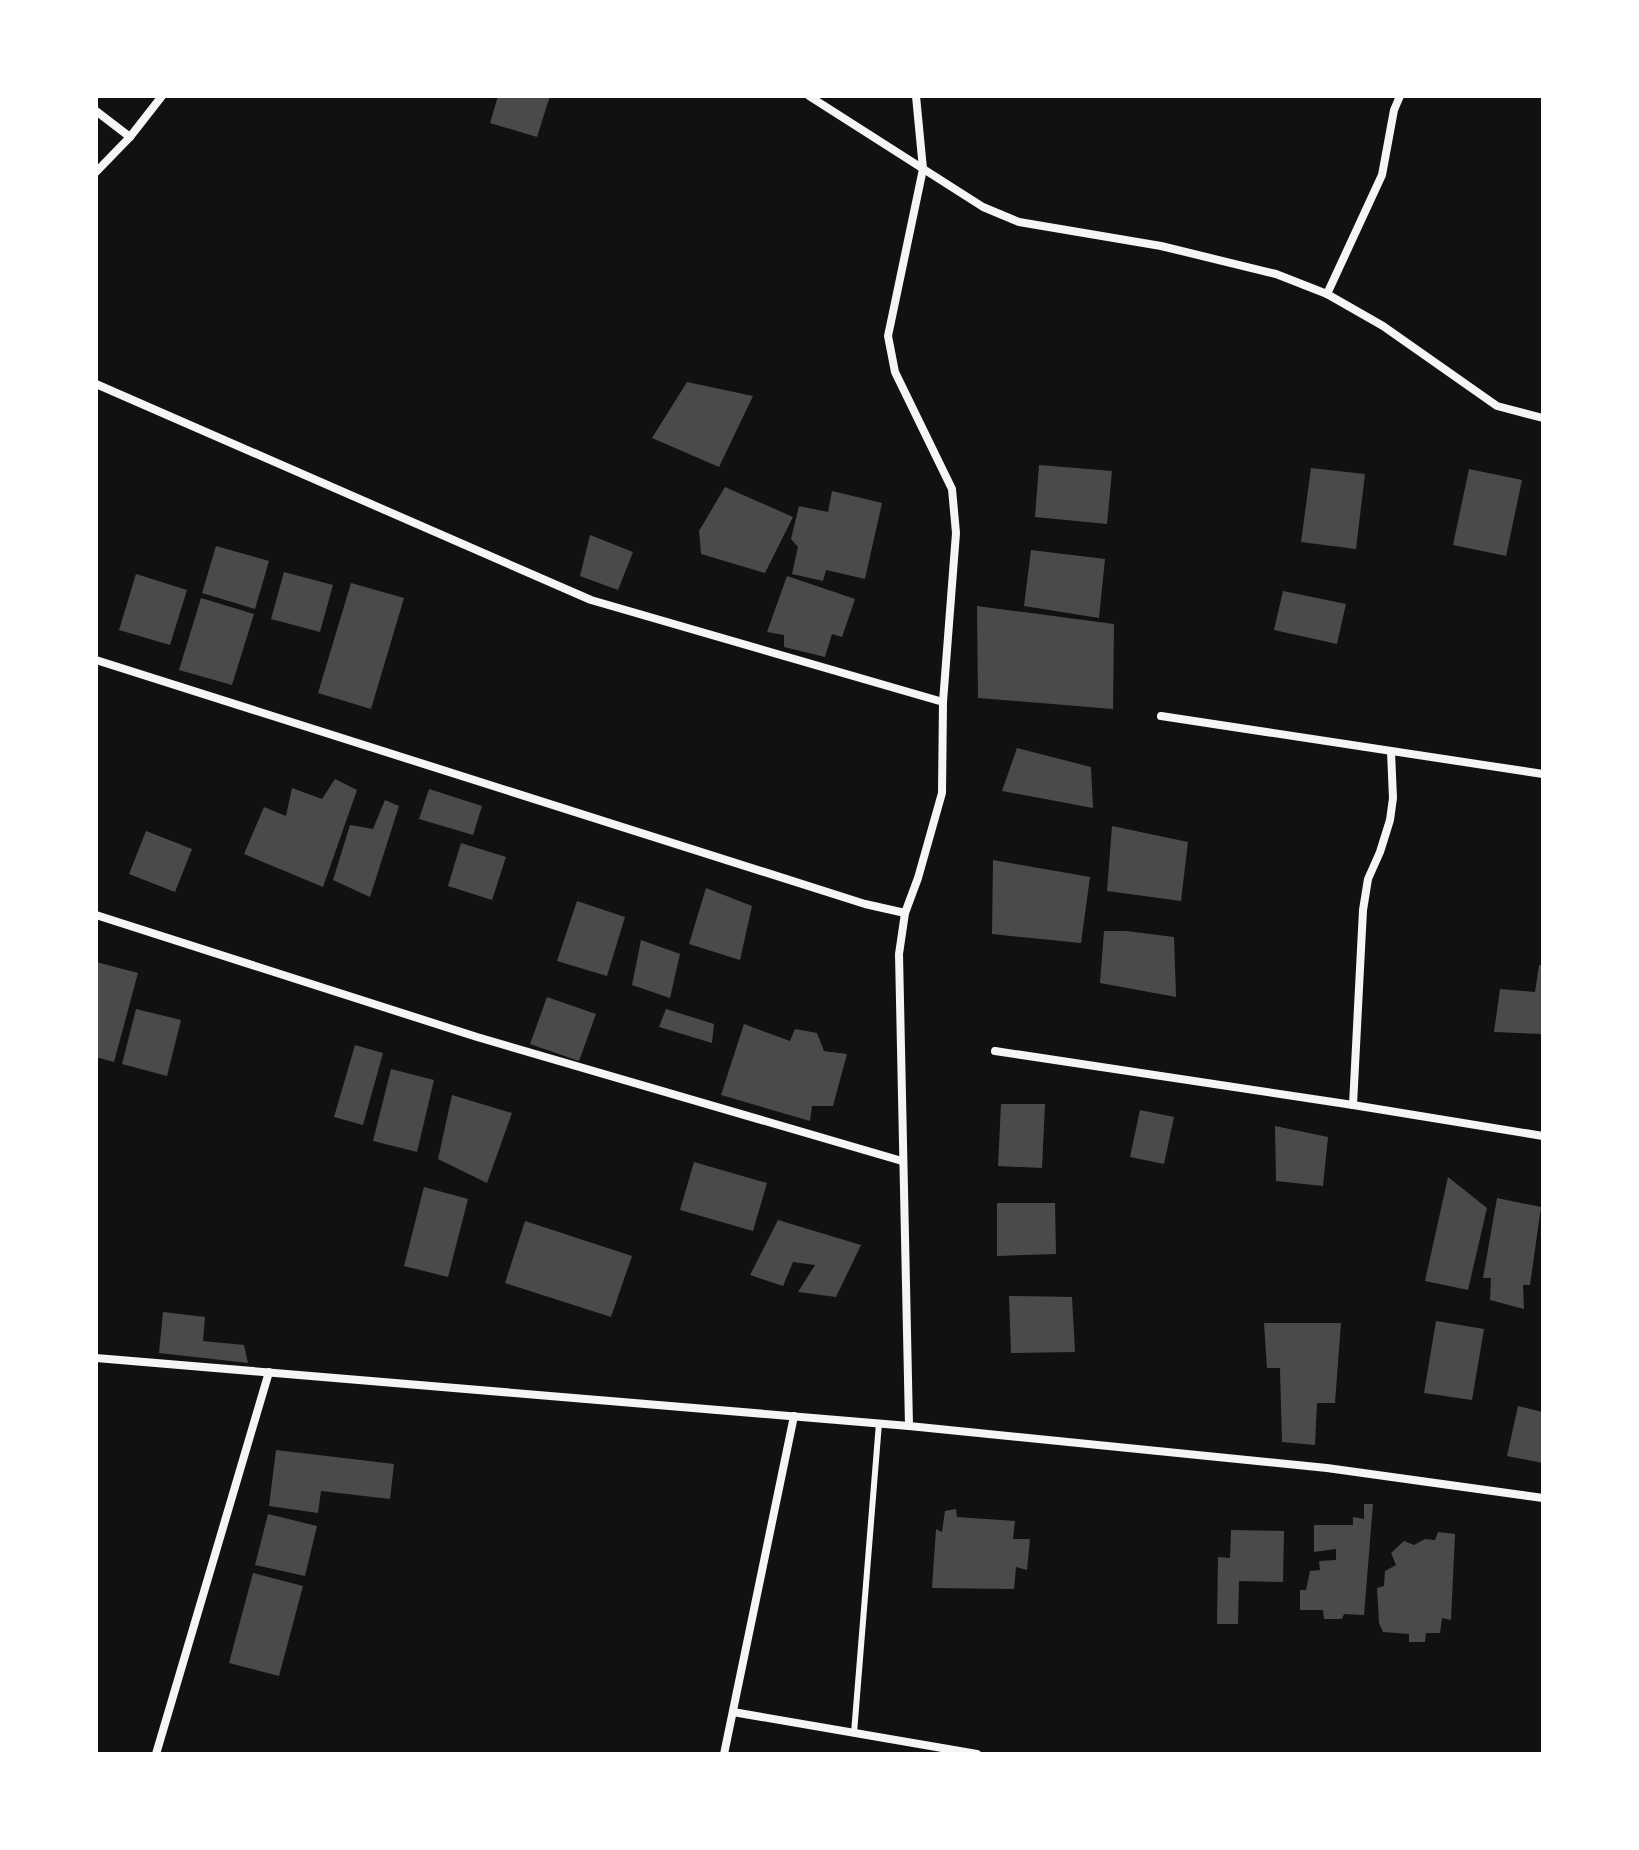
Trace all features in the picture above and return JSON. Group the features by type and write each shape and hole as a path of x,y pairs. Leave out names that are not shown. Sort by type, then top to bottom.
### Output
{"street":[{"path":"96,172 130,137 162,96"},
{"path":"809,96 983,207 1019,222 1161,246 1276,274 1327,294 1383,326 1497,406 1543,418"},
{"path":"909,1426 899,954 905,913 942,793 943,702 956,533 952,489 895,372 888,336 923,169 916,96"},
{"path":"1327,294 1382,175 1394,110 1400,96"},
{"path":"96,111 130,137"},
{"path":"96,384 591,600 943,702"},
{"path":"96,660 865,904 905,913"},
{"path":"1161,716 1543,774"},
{"path":"1353,1105 1363,910 1368,879 1390,820 1393,798 1391,752"},
{"path":"96,915 477,1037 902,1161"},
{"path":"995,1051 1543,1136"},
{"path":"96,1358 879,1423 1327,1468 1543,1498"},
{"path":"156,1754 269,1372"},
{"path":"724,1754 794,1416"},
{"path":"733,1712 977,1754"}],"lane":[{"path":"854,1733 879,1423"}],"building":[{"path":"498,96 550,96 537,137 490,123"},
{"path":"687,382 753,396 719,467 652,438"},
{"path":"1039,465 1112,471 1107,524 1035,517"},
{"path":"1311,468 1365,474 1356,549 1301,542"},
{"path":"1469,469 1522,480 1506,556 1453,545"},
{"path":"725,487 793,517 765,573 701,554 699,531"},
{"path":"832,491 882,503 865,579 826,570 823,581 792,574 798,547 791,539 799,506 828,512"},
{"path":"590,535 633,552 618,590 580,576"},
{"path":"216,546 269,561 255,609 202,593"},
{"path":"1031,550 1105,559 1099,618 1024,606"},
{"path":"284,572 333,585 320,632 271,619"},
{"path":"136,574 187,590 170,645 119,630"},
{"path":"787,576 855,599 842,637 832,634 825,657 784,647 784,635 767,632"},
{"path":"351,583 404,598 371,709 318,693"},
{"path":"1283,591 1346,604 1337,644 1274,630"},
{"path":"201,598 254,614 232,685 179,670"},
{"path":"977,606 1114,624 1113,709 978,698"},
{"path":"1017,748 1091,767 1093,808 1002,791"},
{"path":"335,779 357,790 323,887 244,854 264,807 286,816 292,788 322,799"},
{"path":"429,789 482,806 473,835 419,819"},
{"path":"385,800 399,806 370,897 333,880 350,825 373,829"},
{"path":"1112,826 1188,842 1181,901 1107,891"},
{"path":"146,831 192,849 175,892 129,874"},
{"path":"461,843 506,857 492,900 448,886"},
{"path":"993,860 1090,877 1081,943 992,934"},
{"path":"706,888 752,906 740,960 689,944"},
{"path":"577,901 625,917 607,976 557,961"},
{"path":"1104,931 1174,937 1176,997 1100,983"},
{"path":"641,940 680,954 670,998 632,985"},
{"path":"96,962 138,973 114,1062 96,1057"},
{"path":"1539,965 1543,965 1543,1034 1494,1032 1500,989 1535,992"},
{"path":"547,997 596,1014 579,1061 530,1044"},
{"path":"136,1009 181,1020 167,1076 122,1064"},
{"path":"666,1009 714,1024 712,1043 659,1027"},
{"path":"744,1024 790,1041 795,1029 817,1033 824,1051 847,1054 833,1106 812,1106 810,1121 721,1095"},
{"path":"355,1045 383,1053 363,1125 334,1117"},
{"path":"391,1069 434,1080 417,1152 373,1141"},
{"path":"452,1095 512,1113 487,1183 438,1159"},
{"path":"1001,1104 1045,1104 1042,1168 998,1166"},
{"path":"1140,1110 1174,1117 1164,1164 1130,1157"},
{"path":"1275,1126 1328,1137 1323,1186 1276,1181"},
{"path":"694,1162 767,1183 753,1231 680,1210"},
{"path":"1448,1177 1487,1208 1468,1290 1425,1281"},
{"path":"424,1187 468,1199 448,1277 404,1266"},
{"path":"1497,1198 1541,1207 1530,1285 1523,1285 1524,1309 1490,1300 1491,1278 1483,1278"},
{"path":"997,1203 1055,1203 1056,1254 997,1256"},
{"path":"778,1220 861,1245 836,1297 798,1292 815,1265 793,1262 783,1286 750,1275"},
{"path":"525,1221 632,1256 611,1317 505,1283"},
{"path":"1009,1296 1072,1297 1075,1352 1011,1353"},
{"path":"163,1312 205,1317 203,1341 244,1345 248,1363 159,1353"},
{"path":"1436,1321 1484,1329 1472,1400 1424,1393"},
{"path":"1264,1323 1341,1323 1335,1403 1317,1403 1315,1445 1282,1442 1280,1368 1267,1368"},
{"path":"1518,1406 1543,1412 1543,1463 1507,1456"},
{"path":"276,1450 394,1464 390,1499 321,1491 318,1513 269,1506"},
{"path":"1364,1504 1373,1504 1364,1615 1344,1614 1342,1619 1324,1619 1323,1610 1300,1610 1300,1590 1306,1590 1310,1571 1320,1570 1319,1561 1336,1560 1336,1549 1314,1552 1314,1525 1353,1525 1353,1517 1364,1519"},
{"path":"956,1509 957,1517 1015,1521 1013,1539 1030,1539 1027,1570 1016,1567 1014,1589 932,1588 936,1529 942,1532 945,1511"},
{"path":"268,1514 317,1526 305,1576 255,1565"},
{"path":"1231,1530 1284,1531 1283,1582 1239,1581 1238,1624 1217,1624 1218,1557 1230,1558"},
{"path":"1438,1532 1455,1534 1451,1620 1442,1618 1440,1633 1426,1633 1425,1642 1409,1642 1409,1634 1383,1632 1379,1623 1377,1588 1384,1586 1385,1571 1396,1565 1391,1553 1404,1541 1414,1545 1425,1539 1435,1540"},
{"path":"253,1573 303,1586 279,1676 229,1663"}]}
